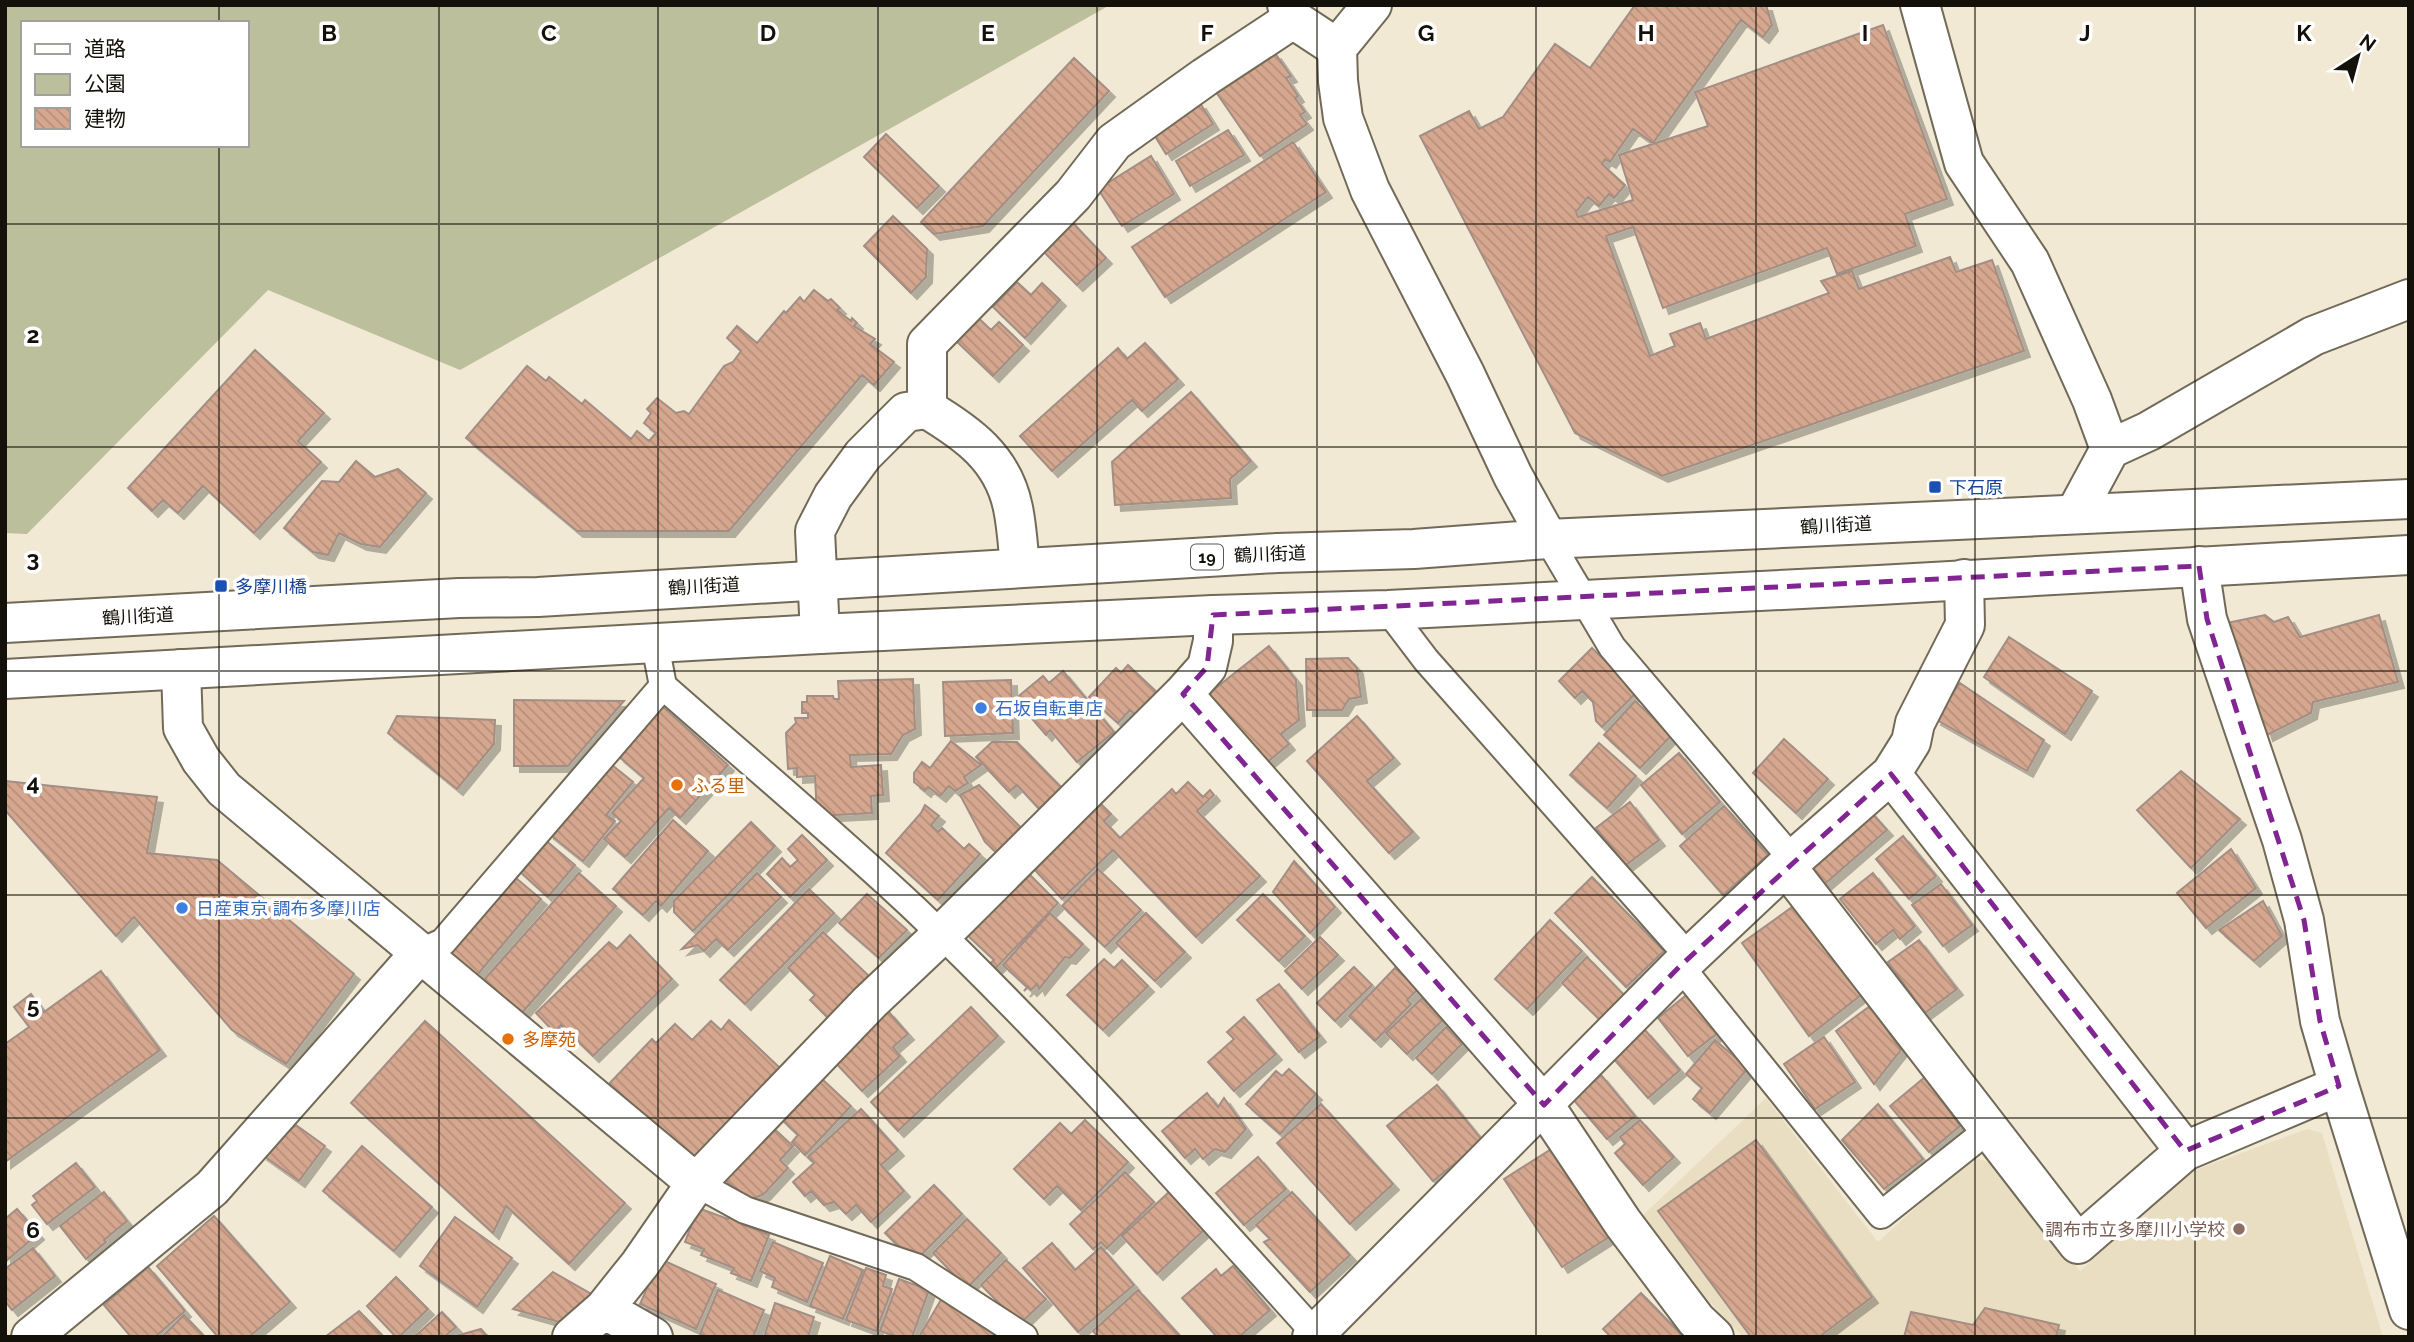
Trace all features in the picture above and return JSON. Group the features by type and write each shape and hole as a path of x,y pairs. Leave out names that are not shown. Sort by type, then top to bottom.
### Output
{"street":[{"path":"1372,5 1337,48 1343,118 1370,190 1465,374 1513,476 1548,539"},
{"path":"1920,5 1964,163 2029,262 2092,400 2110,449"},
{"path":"927,409 927,344 1073,195 1114,142 1290,12 1337,48"},
{"path":"2075,514 2110,449 2149,431 2313,335 2409,299"},
{"path":"820,634 815,531 833,496 863,455 906,412 927,409 966,433 996,465 1013,506 1020,567"},
{"name":"鶴川街道","path":"5,623 1277,553 1414,549 1548,539 2409,499"},
{"path":"5,679 820,634 1213,615 1388,610 2409,555"},
{"path":"2199,566 2207,619 2282,840 2304,920 2320,1021 2409,1311"},
{"path":"1314,1335 1685,961 1891,774 1911,742 1915,723 1965,625 1964,579"},
{"path":"572,1337 604,1309 640,1264 696,1183 870,1002 941,935 1207,667 1213,641 1213,615"},
{"path":"181,669 183,728 201,760 224,789 696,1183"},
{"path":"1183,694 1544,1105 1623,1223 1696,1320 1714,1337"},
{"path":"1891,774 2185,1151"},
{"path":"1790,863 1989,1130 2078,1244 2185,1151 2339,1086"},
{"path":"31,1337 212,1188 421,952"},
{"path":"604,1309 653,1337"}],"lane":[{"path":"1548,539 1612,647 1790,863"},
{"path":"1388,610 1426,660 1685,961 1881,1215 1989,1130"},
{"path":"655,644 663,686 941,935 1117,1114 1314,1335"},
{"path":"421,952 443,942 663,686"},
{"path":"696,1183 745,1210 916,1267 1024,1337"}],"highlighted area":[{"path":"2199,566 2207,619 2304,920 2320,1021 2339,1086 2185,1151 1891,774 1680,966 1544,1105 1183,694 1207,667 1213,615"}],"shaded area":[{"name":"調布市立多摩川小学校","path":"1766,1098 1878,1242 1971,1157 1997,1164 2080,1271 2190,1172 2307,1129 2322,1133 2383,1337 1743,1337 1708,1300 1641,1217"}],"green space":[{"path":"5,5 1110,5 460,370 268,290 27,534 5,533"}],"building":[{"path":"1635,5 1766,5 1772,25 1763,37 1741,20 1653,143 1633,129 1610,162 1605,159 1602,164 1625,185 1614,198 1609,194 1599,206 1588,197 1576,212 1578,217 1633,200 1619,155 1708,126 1695,92 1883,25 1947,199 1905,214 1916,246 1837,274 1827,248 1663,308 1633,227 1606,236 1650,356 1675,346 1670,334 1700,323 1706,339 1829,293 1821,281 1852,271 1859,289 1950,257 1956,272 1992,260 2024,351 1662,476 1575,433 1420,136 1469,111 1479,129 1503,117 1555,44 1590,68"},
{"path":"1275,53 1291,76 1286,78 1298,96 1295,98 1305,112 1300,115 1307,124 1260,156 1216,92"},
{"path":"1074,58 1109,91 983,226 934,234 921,222"},
{"path":"1200,103 1213,124 1166,154 1153,133"},
{"path":"1228,130 1244,155 1190,186 1176,161"},
{"path":"886,134 939,186 917,208 864,157"},
{"path":"1293,142 1326,192 1165,297 1132,247"},
{"path":"1151,156 1174,194 1122,226 1098,189"},
{"path":"893,216 927,249 926,277 911,293 864,246"},
{"path":"1070,220 1106,258 1077,285 1041,249"},
{"path":"1017,282 1031,295 1042,283 1060,300 1025,338 993,307"},
{"path":"814,290 828,301 831,299 840,308 837,310 857,323 854,326 875,339 870,344 894,362 874,385 862,375 729,531 577,531 466,438 527,366 546,381 549,377 582,404 585,400 631,439 637,431 649,441 656,433 644,423 651,413 647,409 657,398 676,413 684,411 689,414 724,366 733,362 741,351 727,338 737,326 757,343 784,311 786,313 800,297 804,302"},
{"path":"971,311 991,330 999,322 1023,345 993,376 950,335"},
{"path":"1145,343 1178,379 1142,411 1132,400 1052,471 1020,436 1118,348 1127,359"},
{"path":"255,350 324,413 298,441 321,462 254,533 203,486 178,513 163,500 152,511 128,488"},
{"path":"1191,392 1251,461 1230,479 1231,498 1115,505 1112,462"},
{"path":"356,461 375,477 398,469 426,493 380,547 361,544 339,533 328,555 313,552 284,528 322,481 339,482"},
{"path":"2265,615 2274,622 2288,617 2300,637 2379,615 2398,682 2313,702 2311,713 2267,735 2227,623"},
{"path":"2009,637 2092,691 2065,734 1984,677"},
{"path":"1269,646 1296,680 1299,720 1281,734 1289,744 1264,765 1207,695"},
{"path":"1592,648 1637,692 1602,727 1596,721 1593,702 1582,691 1575,698 1559,681"},
{"path":"1348,658 1357,668 1361,697 1349,699 1342,710 1307,710 1306,659"},
{"path":"1128,665 1160,695 1139,718 1130,710 1118,723 1089,697 1116,668 1121,673"},
{"path":"1063,671 1114,732 1077,762 1050,730 1046,735 1015,699 1043,676 1049,683"},
{"path":"913,679 915,729 903,735 891,754 850,755 851,767 881,765 883,795 871,796 872,813 817,816 815,776 797,777 797,768 788,769 786,733 796,723 795,718 808,718 808,713 802,713 802,702 807,702 807,696 833,696 834,699 839,699 838,681"},
{"path":"1011,680 1013,733 945,736 943,682"},
{"path":"1960,683 2044,740 2027,771 1935,719"},
{"path":"514,700 624,701 568,766 514,766"},
{"path":"1635,701 1672,735 1640,768 1604,735"},
{"path":"663,707 728,765 680,818 669,808 625,857 604,839 621,821 612,813 644,778 618,756"},
{"path":"397,716 495,720 494,744 457,789 388,733"},
{"path":"1357,716 1394,758 1367,781 1413,832 1389,853 1307,761"},
{"path":"1784,739 1828,779 1796,813 1753,773"},
{"path":"951,741 981,765 964,777 968,783 955,791 949,786 940,796 928,787 925,791 914,782 914,773 922,762 930,768"},
{"path":"992,742 1017,742 1062,788 1039,809 1017,785 1009,792 976,757"},
{"path":"1599,743 1636,776 1607,808 1570,775"},
{"path":"1679,753 1720,802 1682,834 1641,785"},
{"path":"607,761 633,782 606,815 615,821 583,861 548,833"},
{"path":"2181,771 2240,819 2191,868 2137,810"},
{"path":"5,781 157,797 147,853 217,860 354,974 286,1064 232,1030 134,917 116,936 5,810"},
{"path":"1188,782 1203,797 1210,790 1214,795 1197,811 1260,876 1196,937 1113,850 1062,899 1033,868 1101,804 1111,814 1104,821 1120,838 1172,789 1176,794"},
{"path":"979,785 1027,834 1002,858 985,842 960,795"},
{"path":"1630,802 1659,840 1626,865 1596,828"},
{"path":"925,805 939,816 931,825 938,832 942,828 964,849 969,844 980,854 938,900 886,853"},
{"path":"1724,806 1768,855 1723,895 1680,846"},
{"path":"1870,811 1887,830 1819,889 1804,870"},
{"path":"673,820 708,851 661,906 656,901 643,915 613,889"},
{"path":"751,822 775,846 693,931 674,912 674,901"},
{"path":"802,835 827,860 790,897 767,874 782,858 790,867 798,860 788,849"},
{"path":"1903,836 1936,876 1909,899 1876,859"},
{"path":"543,838 575,865 548,897 517,869"},
{"path":"2231,849 2256,888 2206,928 2177,893"},
{"path":"1294,861 1335,907 1310,933 1273,892"},
{"path":"1024,869 1058,903 995,969 989,964 994,960 964,932"},
{"path":"1098,869 1141,910 1105,947 1062,906"},
{"path":"510,873 541,899 473,980 443,954"},
{"path":"579,873 616,906 520,1015 483,981"},
{"path":"757,873 781,897 728,950 716,939 704,951 698,945 682,949"},
{"path":"1873,873 1915,926 1900,939 1893,930 1876,944 1840,899"},
{"path":"1592,877 1664,951 1626,987 1555,913"},
{"path":"1941,884 1972,925 1943,946 1912,905"},
{"path":"809,889 834,913 745,1004 720,980"},
{"path":"867,894 907,930 879,958 839,923"},
{"path":"1263,894 1305,936 1279,961 1237,920"},
{"path":"2263,901 2282,936 2254,961 2219,930"},
{"path":"1795,905 1861,995 1809,1036 1742,943"},
{"path":"1050,913 1083,944 1070,958 1065,957 1039,989 1037,984 1031,990 1028,987 1024,991 1027,987 1003,965"},
{"path":"1146,913 1185,952 1155,981 1116,943"},
{"path":"1550,920 1582,951 1527,1009 1495,979"},
{"path":"823,932 872,979 831,1021 810,1000 815,995 788,968"},
{"path":"630,935 672,979 593,1056 561,1025 554,1032 536,1013 609,942 617,949"},
{"path":"1320,937 1338,955 1302,989 1285,971"},
{"path":"1919,940 1957,989 1925,1013 1888,962"},
{"path":"1587,957 1628,999 1603,1023 1562,983"},
{"path":"1104,959 1114,968 1122,960 1148,986 1103,1030 1067,995"},
{"path":"1354,967 1372,985 1335,1021 1317,1003"},
{"path":"1395,968 1418,989 1407,1000 1411,1004 1375,1041 1349,1016"},
{"path":"101,971 160,1050 5,1162 5,1044 29,1027 14,1007 31,994 44,1012"},
{"path":"1279,984 1320,1036 1299,1052 1257,1000"},
{"path":"1689,993 1719,1032 1688,1056 1658,1018"},
{"path":"1422,998 1443,1020 1407,1054 1386,1033"},
{"path":"1870,1006 1901,1050 1874,1084 1836,1031"},
{"path":"971,1007 998,1036 898,1131 871,1102"},
{"path":"888,1011 908,1034 893,1047 900,1056 862,1091 833,1060"},
{"path":"1244,1017 1276,1054 1234,1091 1208,1062 1234,1039 1227,1032"},
{"path":"729,1020 780,1068 688,1166 605,1088 652,1039 656,1043 675,1024 692,1040 711,1021 721,1030"},
{"path":"425,1021 625,1203 569,1264 506,1206 493,1233 351,1103"},
{"path":"1446,1027 1462,1044 1432,1074 1416,1058"},
{"path":"1645,1030 1680,1070 1648,1098 1613,1058"},
{"path":"1824,1037 1855,1082 1815,1109 1784,1064"},
{"path":"1715,1040 1748,1068 1710,1113 1693,1099 1702,1088 1686,1074"},
{"path":"1289,1069 1316,1094 1280,1134 1246,1104 1276,1071 1282,1076"},
{"path":"1601,1075 1635,1116 1607,1139 1573,1099"},
{"path":"1925,1077 1960,1126 1929,1152 1890,1106"},
{"path":"822,1079 851,1106 805,1155 792,1142 798,1135 783,1121"},
{"path":"1437,1085 1483,1141 1433,1181 1387,1126"},
{"path":"1207,1093 1218,1107 1224,1098 1246,1129 1225,1152 1215,1149 1203,1159 1195,1149 1185,1158 1162,1131"},
{"path":"1321,1104 1393,1184 1350,1224 1277,1143"},
{"path":"1878,1104 1923,1159 1884,1189 1842,1140"},
{"path":"861,1109 898,1150 881,1165 904,1191 871,1222 856,1205 846,1214 834,1202 824,1205 811,1191 805,1196 793,1182 814,1163 808,1157"},
{"path":"1085,1120 1128,1162 1081,1210 1057,1186 1044,1199 1014,1169 1060,1123 1071,1134"},
{"path":"1640,1120 1674,1157 1643,1185 1615,1153 1625,1144 1620,1137"},
{"path":"296,1125 325,1146 299,1181 261,1154"},
{"path":"770,1125 793,1146 780,1160 788,1168 764,1194 748,1201 722,1177"},
{"path":"1756,1140 1872,1297 1819,1337 1751,1337 1658,1211"},
{"path":"362,1146 432,1207 394,1251 323,1191"},
{"path":"1556,1146 1614,1234 1562,1267 1504,1179"},
{"path":"1258,1157 1286,1189 1244,1225 1216,1193"},
{"path":"76,1163 95,1187 47,1224 32,1205 37,1201 33,1196"},
{"path":"1125,1172 1154,1202 1107,1248 1101,1242 1093,1249 1070,1224"},
{"path":"934,1185 962,1214 914,1262 885,1233"},
{"path":"104,1192 127,1221 86,1259 60,1226"},
{"path":"1169,1192 1204,1230 1157,1274 1122,1236"},
{"path":"1292,1192 1350,1255 1310,1292 1264,1242 1270,1239 1256,1225"},
{"path":"698,1208 728,1219 729,1215 746,1221 744,1225 769,1235 751,1281 731,1273 734,1268 701,1255 704,1249 685,1242"},
{"path":"17,1209 38,1234 5,1262 5,1219"},
{"path":"214,1216 290,1302 249,1337 218,1337 157,1266"},
{"path":"455,1217 512,1258 477,1307 420,1266"},
{"path":"967,1219 1001,1253 967,1288 933,1253"},
{"path":"773,1242 823,1263 807,1302 772,1287 775,1278 760,1271"},
{"path":"1052,1243 1075,1270 1101,1247 1134,1285 1078,1332 1023,1268"},
{"path":"33,1248 55,1276 12,1310 5,1301 5,1269"},
{"path":"830,1256 863,1270 843,1319 810,1306"},
{"path":"660,1259 716,1284 696,1329 640,1304"},
{"path":"1006,1260 1046,1299 1020,1324 981,1285"},
{"path":"1233,1266 1270,1310 1239,1337 1217,1337 1182,1298 1216,1269 1221,1276"},
{"path":"148,1267 185,1311 155,1337 131,1337 104,1305"},
{"path":"866,1268 886,1275 883,1286 892,1289 876,1331 846,1320"},
{"path":"553,1272 593,1295 559,1322 513,1309"},
{"path":"396,1277 428,1309 399,1337 367,1306"},
{"path":"899,1279 929,1290 912,1337 898,1337 880,1331"},
{"path":"718,1290 764,1310 753,1337 707,1337 700,1334"},
{"path":"1138,1290 1181,1337 1098,1337 1093,1331"},
{"path":"1641,1293 1681,1334 1679,1337 1611,1337 1603,1329"},
{"path":"942,1298 1008,1337 919,1337"},
{"path":"775,1303 814,1317 808,1337 764,1337"},
{"path":"1985,1308 2059,1325 2056,1337 1904,1337 1911,1312 1973,1325"},
{"path":"359,1311 382,1335 380,1337 325,1337"},
{"path":"442,1312 456,1327 444,1337 414,1337"},
{"path":"184,1315 205,1337 162,1337"},
{"path":"481,1329 488,1337 455,1337 456,1336"}],"place":[{"name":"下石原","path":"1935,487"},
{"name":"多摩川橋","path":"221,586"},
{"name":"石坂自転車店","path":"981,708"},
{"name":"ふる里","path":"677,785"},
{"name":"日産東京 調布多摩川店","path":"182,908"},
{"name":"多摩苑","path":"508,1039"},
{"name":"調布市立多摩川小学校","path":"2239,1229"}]}
